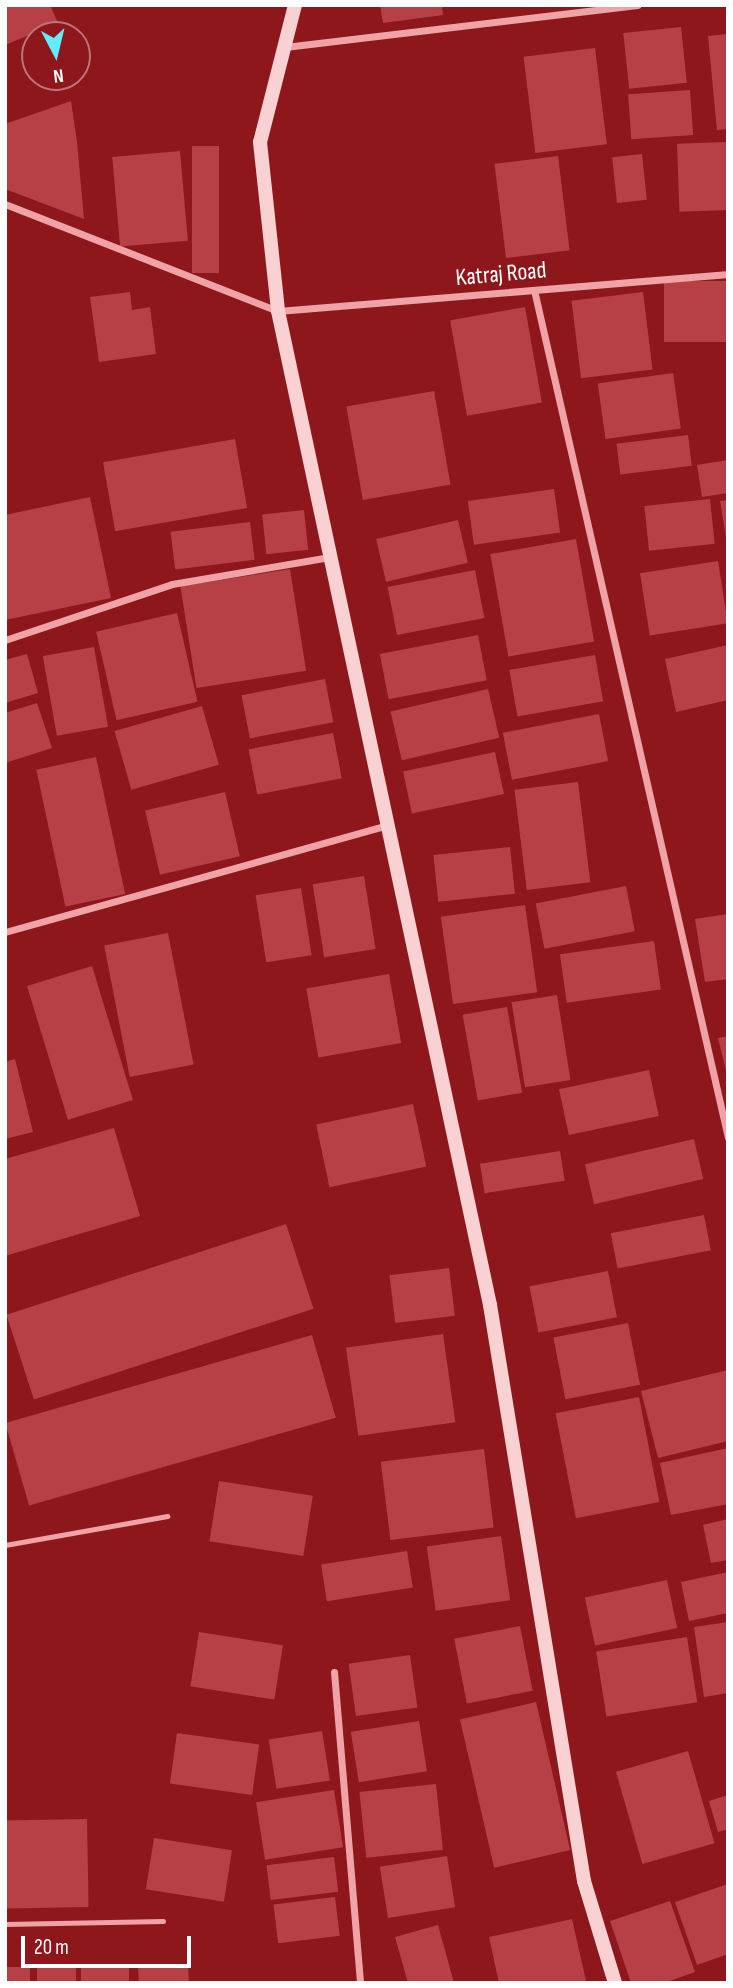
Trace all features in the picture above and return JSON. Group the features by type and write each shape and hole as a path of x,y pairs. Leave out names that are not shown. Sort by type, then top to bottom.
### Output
{"street":[{"path":"295,5 260,142 278,311 334,556 387,825 490,1305 584,1881 615,1983"},
{"path":"284,47 638,5"},
{"path":"5,204 278,311"},
{"name":"Katraj Road","path":"278,311 728,274"},
{"path":"534,290 728,1138"},
{"path":"5,640 172,584 334,556"},
{"path":"5,932 387,825"},
{"path":"334,1672 360,1983"}],"lane":[{"path":"5,1545 167,1516"},
{"path":"5,1924 163,1921"}],"building":[{"path":"5,5 50,5 57,21 21,21 21,38 5,45"},
{"path":"380,5 442,5 443,15 383,23"},
{"path":"681,27 687,83 629,89 623,33"},
{"path":"728,34 728,129 717,130 708,36"},
{"path":"595,48 607,144 535,153 524,57"},
{"path":"690,90 693,135 631,139 628,94"},
{"path":"71,101 84,219 5,189 5,124"},
{"path":"726,142 728,210 679,212 677,144"},
{"path":"192,146 219,146 219,273 192,273"},
{"path":"180,151 188,241 120,247 112,157"},
{"path":"642,154 647,200 617,203 612,157"},
{"path":"558,156 570,250 506,258 494,164"},
{"path":"664,281 728,281 728,342 664,342"},
{"path":"130,292 132,310 150,307 156,354 99,362 90,297"},
{"path":"643,292 653,369 581,378 572,301"},
{"path":"525,307 542,403 467,416 450,320"},
{"path":"673,373 681,428 606,439 598,384"},
{"path":"434,391 450,485 363,500 346,406"},
{"path":"688,435 692,466 620,475 617,444"},
{"path":"235,439 247,508 115,531 103,462"},
{"path":"728,460 728,493 702,497 697,465"},
{"path":"554,489 560,533 474,545 468,501"},
{"path":"90,497 111,598 5,620 5,515"},
{"path":"710,499 715,544 649,551 644,506"},
{"path":"728,500 728,537 726,537 720,501"},
{"path":"304,510 308,550 266,554 262,514"},
{"path":"458,520 468,563 386,582 376,539"},
{"path":"250,522 255,560 175,569 171,532"},
{"path":"576,539 594,641 508,657 490,554"},
{"path":"718,561 728,623 650,636 640,573"},
{"path":"290,569 306,671 196,688 180,586"},
{"path":"475,570 484,618 397,635 388,587"},
{"path":"177,613 197,702 117,720 96,632"},
{"path":"478,635 487,680 389,699 380,654"},
{"path":"728,645 728,700 676,712 665,659"},
{"path":"94,647 108,727 57,736 43,656"},
{"path":"27,654 38,693 5,703 5,660"},
{"path":"595,655 603,701 517,716 509,670"},
{"path":"325,679 333,722 250,738 242,695"},
{"path":"488,689 499,738 402,760 391,711"},
{"path":"37,703 52,748 5,763 5,713"},
{"path":"202,706 219,765 131,790 115,731"},
{"path":"599,714 608,761 512,780 503,733"},
{"path":"333,733 342,778 257,795 249,749"},
{"path":"495,752 504,794 412,814 403,772"},
{"path":"96,757 125,894 65,907 36,770"},
{"path":"578,782 590,882 527,890 514,790"},
{"path":"225,792 240,856 160,875 145,810"},
{"path":"510,847 515,894 438,902 433,855"},
{"path":"364,876 376,949 324,957 313,884"},
{"path":"626,886 635,931 544,949 536,904"},
{"path":"301,888 312,955 266,962 256,895"},
{"path":"525,905 537,992 453,1004 441,917"},
{"path":"728,914 728,979 705,982 695,919"},
{"path":"168,933 194,1065 130,1077 104,945"},
{"path":"654,941 661,990 567,1003 560,954"},
{"path":"92,966 133,1100 68,1120 27,986"},
{"path":"389,974 401,1043 318,1058 306,989"},
{"path":"557,995 570,1080 525,1087 512,1002"},
{"path":"507,1007 522,1093 478,1100 463,1015"},
{"path":"728,1036 728,1075 727,1075 718,1038"},
{"path":"15,1059 33,1132 5,1139 5,1062"},
{"path":"649,1070 659,1116 569,1135 559,1089"},
{"path":"413,1104 426,1167 329,1187 316,1125"},
{"path":"114,1128 140,1216 5,1256 5,1159"},
{"path":"694,1139 703,1179 594,1204 585,1164"},
{"path":"560,1151 565,1181 485,1193 480,1164"},
{"path":"704,1215 711,1250 618,1268 611,1233"},
{"path":"286,1224 314,1309 34,1399 6,1315"},
{"path":"449,1268 455,1316 395,1323 389,1275"},
{"path":"608,1271 617,1317 538,1332 529,1286"},
{"path":"628,1323 640,1385 565,1399 553,1338"},
{"path":"443,1334 455,1422 358,1436 346,1348"},
{"path":"312,1335 336,1418 29,1506 5,1423"},
{"path":"728,1370 728,1441 658,1458 641,1391"},
{"path":"639,1397 659,1502 576,1518 556,1413"},
{"path":"728,1448 728,1504 671,1515 660,1463"},
{"path":"484,1449 494,1527 390,1540 381,1462"},
{"path":"219,1481 313,1496 303,1556 209,1541"},
{"path":"728,1519 728,1560 711,1563 703,1525"},
{"path":"501,1536 510,1600 436,1611 427,1546"},
{"path":"407,1551 413,1588 327,1601 321,1565"},
{"path":"728,1572 728,1613 689,1621 681,1582"},
{"path":"667,1580 677,1628 595,1645 585,1597"},
{"path":"728,1622 728,1693 704,1697 694,1627"},
{"path":"520,1626 533,1691 467,1704 454,1639"},
{"path":"199,1632 283,1645 274,1700 190,1686"},
{"path":"687,1637 697,1702 606,1717 596,1651"},
{"path":"410,1655 417,1707 356,1716 349,1664"},
{"path":"536,1702 570,1850 494,1868 460,1720"},
{"path":"419,1721 427,1771 359,1782 351,1732"},
{"path":"322,1731 330,1780 276,1789 269,1739"},
{"path":"177,1733 259,1745 252,1795 170,1784"},
{"path":"688,1751 714,1843 642,1864 616,1772"},
{"path":"436,1784 443,1850 366,1858 359,1792"},
{"path":"334,1790 343,1847 265,1860 256,1802"},
{"path":"728,1795 728,1829 718,1832 709,1801"},
{"path":"87,1819 89,1907 7,1908 5,1820"},
{"path":"154,1838 232,1850 224,1902 146,1889"},
{"path":"447,1856 455,1907 388,1918 380,1867"},
{"path":"334,1857 338,1892 271,1900 267,1865"},
{"path":"728,1884 728,1954 697,1965 675,1902"},
{"path":"335,1897 340,1936 278,1943 273,1905"},
{"path":"670,1901 695,1972 664,1983 631,1983 610,1921"},
{"path":"572,1919 586,1981 499,1983 489,1937"},
{"path":"438,1925 454,1983 408,1983 395,1937"},
{"path":"188,1965 189,1983 139,1983 138,1968"},
{"path":"5,1967 30,1967 30,1983 5,1983"},
{"path":"37,1967 76,1967 76,1983 37,1983"},
{"path":"81,1968 129,1968 129,1983 81,1983"}]}
